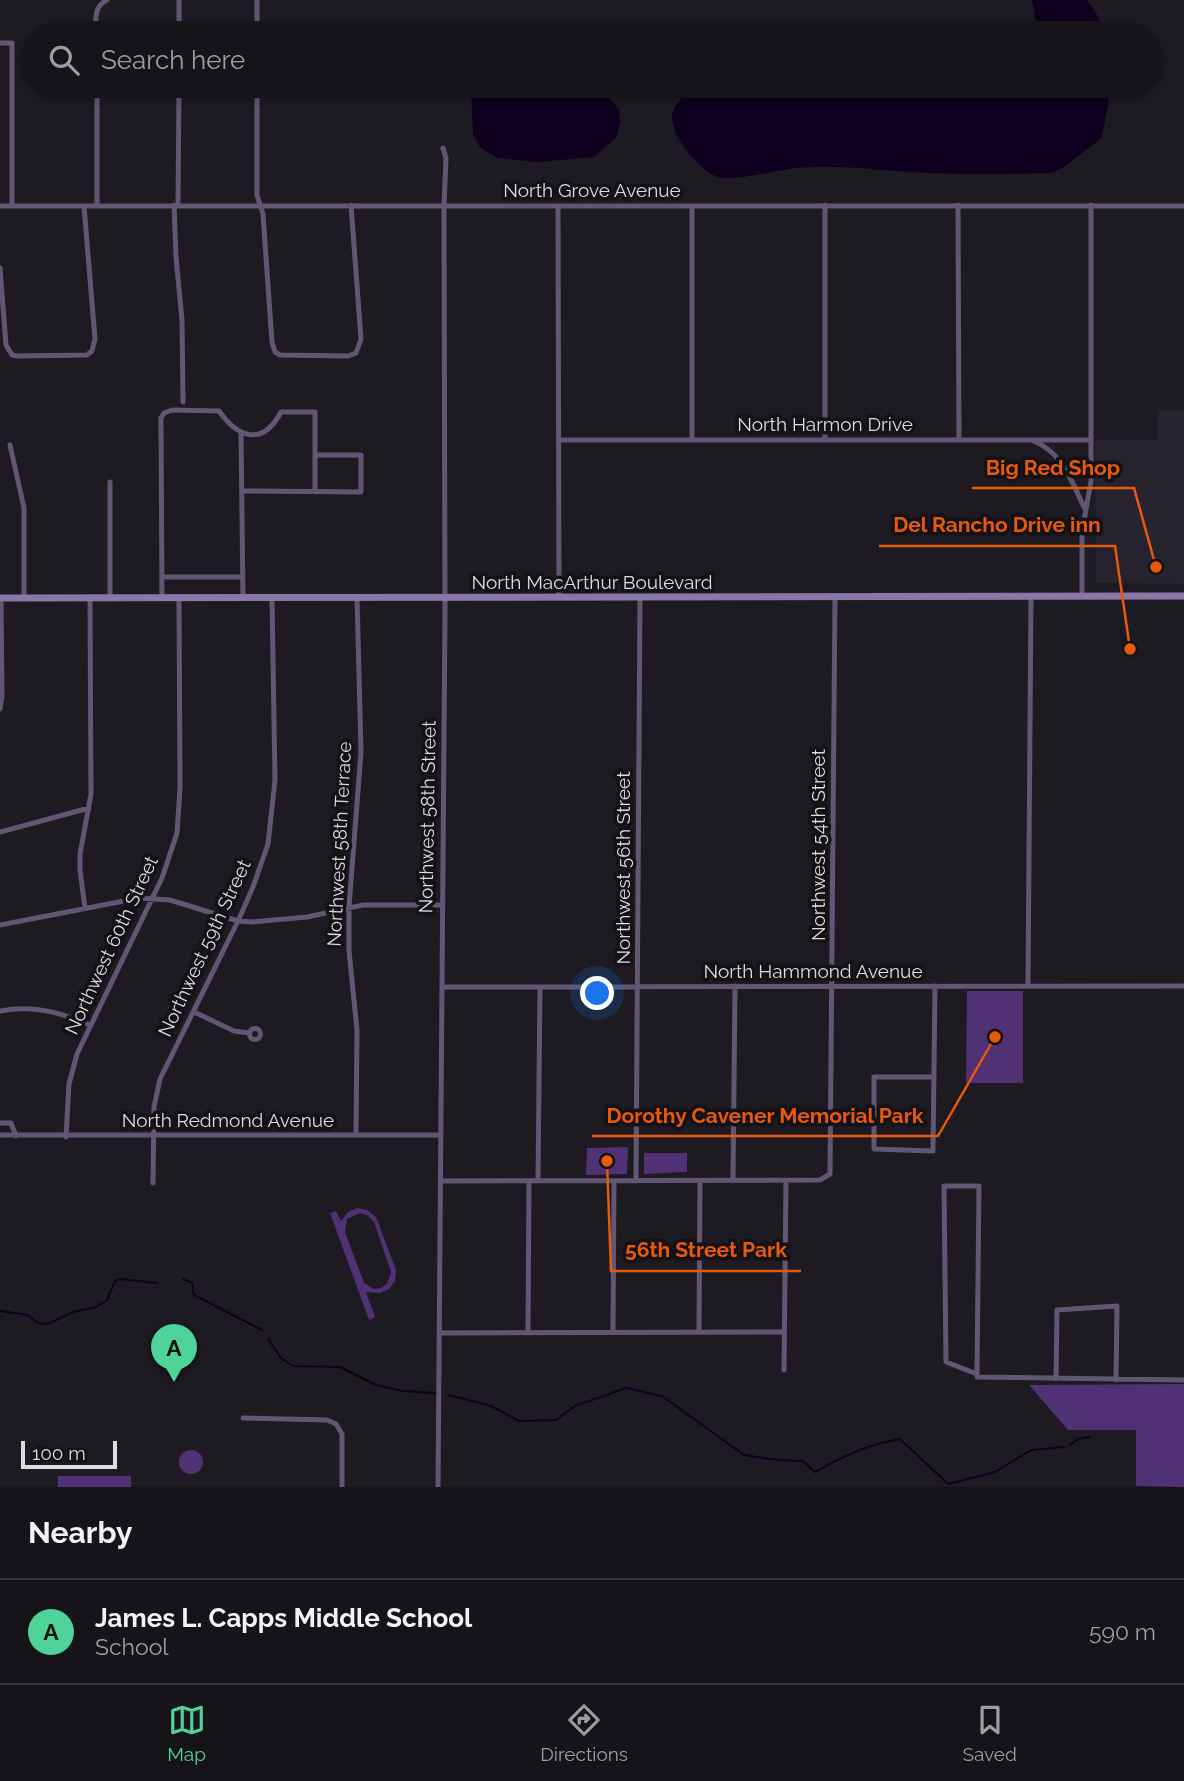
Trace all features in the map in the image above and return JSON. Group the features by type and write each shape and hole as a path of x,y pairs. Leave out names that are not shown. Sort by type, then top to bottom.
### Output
{"main road":[{"name":"North MacArthur Boulevard","path":"1,598 1184,596"}],"street":[{"path":"179,0 179,21"},
{"path":"257,0 257,21"},
{"path":"97,21 97,10 105,1"},
{"path":"0,43 12,43 12,206"},
{"path":"97,98 97,206"},
{"path":"179,98 176,257 182,320 183,401"},
{"path":"257,98 257,195 272,348 275,352 286,357 352,356 360,346 351,205"},
{"name":"Northwest 58th Street","path":"438,1487 446,158 443,148"},
{"path":"692,205 692,440"},
{"path":"825,205 825,440"},
{"path":"958,205 959,440"},
{"path":"1082,596 1082,532 1091,481 1090,205"},
{"name":"North Grove Avenue","path":"0,206 1184,205"},
{"path":"0,268 8,351 17,356 87,355 94,346 84,206"},
{"path":"558,206 559,597"},
{"path":"162,598 161,418 164,413 172,410 219,411 234,429 251,435 272,426 281,412 315,412 315,492"},
{"path":"242,433 243,598"},
{"name":"North Harmon Drive","path":"559,440 1091,440"},
{"path":"1032,440 1046,446 1062,461 1085,509"},
{"path":"10,445 24,509 24,598"},
{"path":"242,491 361,492 361,455 315,455"},
{"path":"110,482 110,598"},
{"path":"162,577 242,577"},
{"path":"1028,986 1031,596"},
{"name":"Northwest 58th Terrace","path":"356,1134 357,1030 349,951 349,907 361,752 357,597"},
{"name":"Northwest 56th Street","path":"636,1181 640,597"},
{"name":"Northwest 54th Street","path":"786,1181 820,1181 828,1177 831,1169 835,597"},
{"path":"0,709 1,598"},
{"path":"85,908 80,854 89,808 90,598"},
{"name":"Northwest 60th Street","path":"66,1137 69,1084 77,1054 171,855 179,810 179,598"},
{"name":"Northwest 59th Street","path":"153,1183 154,1107 160,1079 238,921 262,863 271,826 274,801 272,598"},
{"path":"0,832 89,808"},
{"path":"0,925 124,900 153,898 189,904 238,921 251,922 288,920 349,907 378,904 442,905"},
{"path":"733,1181 735,986"},
{"path":"934,1077 874,1077 874,1149 933,1151 934,1077 935,986"},
{"name":"North Hammond Avenue","path":"442,987 1184,986"},
{"path":"538,1181 540,987"},
{"path":"0,1011 41,1009 90,1025"},
{"path":"194,1012 234,1031 250,1033"},
{"path":"0,1123 11,1123 16,1136"},
{"name":"North Redmond Avenue","path":"0,1135 441,1135"},
{"path":"441,1181 786,1181 784,1370"},
{"path":"528,1332 529,1181"},
{"path":"613,1332 614,1181"},
{"path":"699,1332 700,1181"},
{"path":"977,1374 979,1186 944,1186 946,1362 977,1374 977,1377 1184,1380"},
{"path":"1056,1379 1057,1310 1117,1306 1116,1380"},
{"path":"439,1333 785,1332"},
{"path":"243,1419 327,1420 337,1424 342,1434 342,1487"}],"shaded area":[{"path":"1031,0 1087,0 1100,21 1035,21"},
{"path":"472,98 609,98 619,109 617,137 594,157 538,162 497,158 480,147 473,134"},
{"path":"683,98 1109,98 1102,138 1052,173 948,174 826,167 796,168 725,178 718,177 702,167 679,140 672,120 673,111"},
{"path":"1158,410 1184,410 1184,584 1096,583 1095,440 1158,440"},
{"path":"967,991 1023,991 1023,1083 966,1083"},
{"path":"628,1147 627,1174 586,1175 587,1148"},
{"path":"644,1153 687,1153 687,1172 644,1174"},
{"path":"357,1208 367,1210 376,1217 396,1270 395,1281 389,1289 380,1293 366,1292 375,1317 369,1320 330,1213 336,1211 341,1221 348,1212","holes":["360,1213 367,1215 374,1222 391,1272 387,1284 381,1288 374,1289 364,1283 345,1232 347,1219"]},
{"path":"1184,1384 1184,1487 1136,1486 1136,1430 1068,1430 1029,1385"},
{"path":"191,1450 200,1453 203,1462 200,1471 191,1474 182,1471 179,1462 182,1453"},
{"path":"58,1476 131,1476 131,1487 58,1487"}],"waterway":[{"path":"0,1311 28,1315 38,1323 48,1324 73,1312 96,1307 107,1300 115,1281 120,1279 157,1283"},
{"path":"183,1279 192,1283 194,1295 262,1330"},
{"path":"268,1339 281,1358 293,1366 340,1367 376,1385 403,1391 435,1393"},
{"path":"449,1395 491,1406 519,1421 556,1420 575,1406 626,1388 662,1396 744,1455 803,1461 815,1472 856,1451 900,1439 948,1484 995,1472 1031,1450 1064,1447"},
{"path":"1070,1445 1078,1439 1090,1437"}],"place":[{"name":"Big Red Shop","path":"1156,567"},
{"name":"Del Rancho Drive inn","path":"1130,649"},
{"name":"Dorothy Cavener Memorial Park","path":"995,1037"},
{"name":"56th Street Park","path":"607,1161"},
{"name":"James L. Capps Middle School","path":"174,1382"}]}
